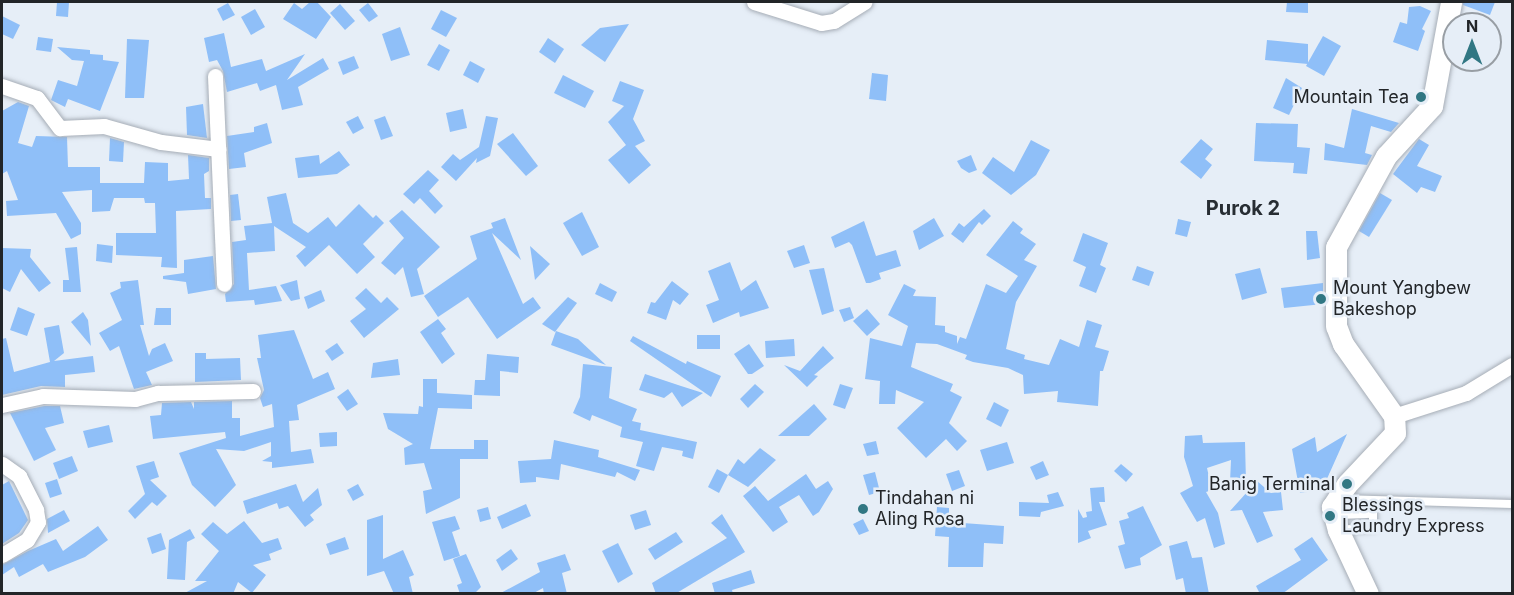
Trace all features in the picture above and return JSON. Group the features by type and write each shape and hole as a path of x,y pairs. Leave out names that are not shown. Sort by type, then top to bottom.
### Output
{"main road":[{"path":"1368,594 1336,515 1395,433 1394,416 1343,344 1336,326 1336,247 1386,156 1432,105 1451,2"}],"street":[{"path":"754,2 821,22 834,21 865,2"},
{"path":"215,75 224,284"},
{"path":"2,86 37,98 60,128 104,126 161,142 219,149"},
{"path":"1394,416 1466,393 1512,365"},
{"path":"2,405 43,396 135,399 158,393 253,391"},
{"path":"2,464 18,476 36,510 38,522 27,540 2,555"}],"lane":[{"path":"1336,515 1512,504"}],"building":[{"path":"57,2 69,2 68,17 56,16"},
{"path":"310,2 317,2 331,17 316,39 283,19 294,3 302,9"},
{"path":"1287,2 1308,2 1308,13 1286,12"},
{"path":"1463,2 1495,2 1491,12 1482,12 1463,5"},
{"path":"228,3 235,15 223,21 217,9"},
{"path":"368,3 378,16 369,22 359,10"},
{"path":"340,4 355,21 345,30 330,13"},
{"path":"1420,6 1431,11 1422,29 1425,31 1418,51 1393,42 1400,22 1407,24 1409,7"},
{"path":"255,9 265,27 251,35 241,17"},
{"path":"441,10 457,18 446,37 431,29"},
{"path":"2,16 20,25 13,39 2,34"},
{"path":"629,24 605,62 581,45 600,28"},
{"path":"400,27 410,55 391,61 382,34"},
{"path":"224,33 231,67 262,59 266,71 305,54 287,80 323,58 329,69 298,87 303,105 282,110 276,85 260,91 257,83 227,92 223,71 217,60 209,62 204,38"},
{"path":"1323,36 1341,46 1324,76 1306,66"},
{"path":"38,37 53,39 51,52 36,50"},
{"path":"548,38 564,49 555,63 539,52"},
{"path":"127,39 149,40 144,98 125,98"},
{"path":"1267,40 1308,44 1308,64 1265,60"},
{"path":"439,44 450,50 439,71 427,65"},
{"path":"57,47 90,50 90,54 103,55 103,60 119,62 100,111 68,99 65,107 51,100 58,80 77,86 84,61 72,60"},
{"path":"354,56 359,68 343,75 338,62"},
{"path":"470,61 485,69 478,83 463,75"},
{"path":"872,73 888,75 886,101 869,99"},
{"path":"563,75 594,91 585,108 554,93"},
{"path":"1286,78 1302,88 1289,115 1273,108"},
{"path":"620,81 644,90 633,119 645,141 635,146 651,165 629,184 608,160 626,145 608,122 624,106 612,101"},
{"path":"18,102 29,106 18,143 32,147 36,136 67,137 68,167 100,167 100,183 144,183 145,162 168,163 168,181 189,179 188,155 209,158 209,171 204,174 205,198 211,198 211,209 176,211 177,268 161,267 162,257 116,255 116,233 156,233 155,203 145,203 144,198 114,198 110,211 92,212 92,190 62,192 81,223 81,234 71,239 56,213 7,216 6,201 18,200 7,171 2,174 2,111"},
{"path":"203,104 207,138 187,135 186,107"},
{"path":"463,109 467,128 450,132 446,113"},
{"path":"1352,109 1399,123 1391,132 1371,126 1365,153 1372,155 1367,165 1324,160 1325,143 1344,148"},
{"path":"358,116 364,128 353,134 346,122"},
{"path":"385,116 393,136 381,140 374,120"},
{"path":"486,116 498,118 490,156 476,163 477,158 456,181 441,167 453,154 460,160 479,147"},
{"path":"267,123 272,143 244,153 246,167 229,169 227,136 254,132 254,127"},
{"path":"1256,123 1298,124 1297,147 1310,148 1307,174 1293,173 1294,163 1254,161"},
{"path":"513,133 538,166 526,176 497,144"},
{"path":"110,138 124,142 123,162 109,161"},
{"path":"1201,139 1213,149 1205,159 1212,165 1201,179 1180,162"},
{"path":"1419,139 1429,145 1417,166 1442,176 1435,192 1421,187 1417,193 1393,174"},
{"path":"1031,140 1050,150 1036,175 1011,195 982,173 993,157 1014,172"},
{"path":"339,151 350,165 337,174 298,178 295,158 319,155 320,164"},
{"path":"971,155 977,170 969,173 961,168 957,161"},
{"path":"428,170 439,180 429,191 443,206 435,214 420,198 414,204 403,194"},
{"path":"286,193 293,223 308,233 328,217 336,227 359,204 373,218 376,215 384,223 363,244 375,257 357,274 329,245 305,267 296,256 306,247 274,226 275,251 247,253 249,290 276,286 282,301 255,305 254,300 226,302 225,294 234,284 232,242 246,240 244,226 272,223 267,197"},
{"path":"1380,193 1392,200 1369,237 1359,231"},
{"path":"238,194 241,220 231,221 230,195"},
{"path":"984,209 991,216 982,225 979,222 963,243 951,234 959,223 964,227"},
{"path":"402,210 440,247 417,269 424,294 411,297 403,267 395,275 381,263 404,238 389,221"},
{"path":"582,212 599,247 582,256 563,223"},
{"path":"505,218 521,260 492,233 523,304 533,297 541,308 497,339 468,297 438,317 424,296 477,259 470,236 493,228 491,223"},
{"path":"934,218 944,236 919,250 913,231"},
{"path":"1178,219 1191,222 1187,237 1175,234"},
{"path":"864,221 876,256 896,250 901,266 879,273 881,279 870,283 866,283 852,245 849,242 835,248 831,237"},
{"path":"1013,221 1023,229 1020,233 1036,244 1024,260 1037,266 1016,302 1006,349 1025,355 1024,359 1049,365 1060,339 1079,347 1087,320 1102,325 1095,347 1109,351 1103,371 1100,371 1098,406 1057,402 1058,391 1024,394 1023,375 1008,368 973,362 965,359 967,355 937,344 916,343 911,367 953,384 950,391 962,397 949,423 967,441 957,451 946,439 926,458 897,428 924,402 896,390 895,404 879,404 880,381 865,379 870,338 902,346 908,326 888,315 904,284 916,290 913,296 936,297 935,325 945,326 945,332 957,336 957,344 960,337 966,339 986,284 1006,293 1018,276 986,255"},
{"path":"1306,231 1317,231 1320,258 1307,260"},
{"path":"1083,233 1108,243 1100,265 1106,268 1096,293 1079,286 1086,267 1073,261"},
{"path":"97,244 113,246 112,263 96,261"},
{"path":"804,245 810,263 794,268 787,251"},
{"path":"530,246 550,264 535,280"},
{"path":"77,247 81,292 63,292 63,280 69,280 65,248"},
{"path":"2,248 31,249 30,257 51,283 39,292 21,269 10,292 2,288"},
{"path":"213,256 216,289 188,294 186,282 163,279 163,276 184,273 184,260"},
{"path":"730,262 741,291 756,280 769,308 740,317 739,312 713,323 706,305 719,300 708,271"},
{"path":"1137,266 1154,272 1149,286 1132,280"},
{"path":"824,268 834,311 822,315 809,270"},
{"path":"1260,268 1267,293 1242,300 1235,274"},
{"path":"138,280 144,325 140,325 149,356 152,349 165,343 173,361 146,372 152,385 134,389 119,346 110,351 99,333 122,320 110,293 121,288 120,282"},
{"path":"297,280 300,299 291,301 280,285"},
{"path":"672,281 689,294 680,305 673,300 666,320 647,313 651,302 655,303"},
{"path":"600,283 617,292 612,302 595,294"},
{"path":"1323,283 1323,304 1284,308 1281,288"},
{"path":"366,288 381,303 387,297 399,309 364,338 350,321 366,309 355,298"},
{"path":"321,290 325,301 308,309 304,297"},
{"path":"568,297 577,303 555,332 542,324"},
{"path":"18,307 35,314 27,336 10,330"},
{"path":"850,307 854,318 844,322 839,310"},
{"path":"156,308 171,308 171,325 154,325"},
{"path":"867,309 880,324 867,336 853,321"},
{"path":"83,312 88,320 91,346 71,322"},
{"path":"438,319 446,329 441,333 455,354 442,364 420,332"},
{"path":"59,325 64,353 54,361 93,356 95,372 65,375 65,387 41,386 2,395 2,339 6,338 14,372 50,362 44,328"},
{"path":"294,330 313,379 328,372 335,389 297,405 299,420 289,421 291,452 311,449 314,463 272,468 272,462 262,461 271,456 271,442 244,451 216,449 236,485 215,507 192,485 179,453 226,438 225,432 153,439 150,416 161,415 162,403 191,402 194,409 194,402 232,401 232,418 240,418 240,436 274,427 272,404 263,407 260,398 264,390 257,358 261,358 258,335"},
{"path":"556,331 578,339 606,365 551,345"},
{"path":"697,335 720,335 720,349 697,349"},
{"path":"633,336 686,364 687,361 721,376 711,397 630,341"},
{"path":"794,339 795,356 766,358 765,341"},
{"path":"337,343 344,353 332,361 325,351"},
{"path":"749,344 764,366 752,374 748,374 734,354"},
{"path":"823,346 834,358 814,375 818,376 807,387 784,365 800,371"},
{"path":"195,353 206,353 206,359 240,358 241,380 195,382"},
{"path":"487,354 519,357 518,373 500,371 500,396 474,395 475,380 485,380"},
{"path":"398,359 400,375 371,378 373,363"},
{"path":"583,364 612,367 609,398 637,409 632,421 641,423 640,430 697,442 693,459 682,456 683,451 662,447 654,471 636,466 643,442 620,437 622,427 592,415 590,421 573,413 580,397"},
{"path":"645,374 703,393 682,407 672,392 664,398 639,390"},
{"path":"423,379 437,379 437,393 472,395 472,409 438,408 430,449 474,449 474,440 488,440 488,459 460,459 460,498 426,514 423,491 432,489 424,463 405,465 404,448 413,444 388,429 383,413 418,414 419,406 423,407"},
{"path":"755,384 764,392 748,408 740,399"},
{"path":"840,384 853,388 845,409 833,405"},
{"path":"348,389 358,404 347,411 337,397"},
{"path":"994,402 1009,410 1001,427 986,419"},
{"path":"814,404 827,419 809,436 778,436"},
{"path":"44,406 60,406 64,423 45,428 56,450 34,461 10,413"},
{"path":"109,425 113,442 88,448 83,431"},
{"path":"337,432 337,446 320,447 319,433"},
{"path":"1347,434 1322,490 1300,493 1292,449 1315,437 1317,452"},
{"path":"1202,435 1203,443 1245,442 1246,483 1230,482 1231,460 1207,468 1212,490 1206,492 1218,513 1225,544 1214,548 1205,518 1197,522 1180,493 1193,486 1184,457 1185,436"},
{"path":"554,440 599,450 598,457 640,470 635,481 617,472 615,477 561,464 559,480 536,477 536,482 520,483 518,461 551,459"},
{"path":"876,441 879,454 867,456 863,444"},
{"path":"1007,442 1014,463 987,471 980,450"},
{"path":"760,448 776,460 748,487 728,475 738,459 744,464"},
{"path":"72,456 78,471 59,479 53,463"},
{"path":"154,461 159,477 150,480 167,496 157,506 152,502 135,519 128,511 145,494 136,466"},
{"path":"1043,461 1049,475 1036,480 1030,467"},
{"path":"1121,464 1133,474 1126,482 1114,471"},
{"path":"717,469 728,475 719,493 708,487"},
{"path":"959,470 965,486 952,491 946,474"},
{"path":"875,472 880,492 869,495 863,475"},
{"path":"806,474 816,489 828,481 833,489 819,512 813,516 799,495 779,507 788,522 773,532 743,496 755,486 768,501"},
{"path":"57,479 62,494 50,498 45,483"},
{"path":"9,481 28,520 19,533 2,544 2,485"},
{"path":"1257,481 1271,493 1281,492 1283,510 1263,512 1273,536 1257,543 1242,510 1230,511"},
{"path":"296,484 303,502 318,488 322,505 310,515 314,520 305,527 288,506 279,509 277,503 247,514 243,501"},
{"path":"358,484 364,495 353,501 347,490"},
{"path":"1104,487 1105,502 1099,502 1107,525 1088,531 1091,538 1078,543 1078,509 1083,518 1087,517 1086,512 1092,511 1090,488"},
{"path":"1058,492 1064,506 1041,512 1040,517 1019,516 1019,502 1049,503 1047,495"},
{"path":"526,504 531,516 502,529 497,517"},
{"path":"1143,506 1162,545 1140,558 1141,565 1125,569 1118,546 1125,544 1119,521 1129,518 1127,513"},
{"path":"488,507 491,519 480,522 477,510"},
{"path":"937,507 949,508 949,522 1004,526 1003,544 984,543 983,567 948,567 949,537 935,536"},
{"path":"64,510 70,521 48,533 47,519"},
{"path":"646,510 651,525 635,530 630,515"},
{"path":"722,514 745,552 675,594 656,594 652,583 727,538 711,523"},
{"path":"383,515 383,559 403,550 414,575 409,577 413,594 394,594 384,571 367,576 367,520"},
{"path":"455,516 460,529 452,532 460,556 444,561 432,522"},
{"path":"863,519 869,531 859,535 853,524"},
{"path":"244,521 262,543 278,538 282,549 269,554 271,560 253,565 266,575 252,593 238,582 233,594 183,594 207,581 195,581 219,551 201,534 213,522 227,534"},
{"path":"98,526 108,540 85,557 48,572 43,564 19,577 14,567 2,575 2,565 28,551 56,539 63,551"},
{"path":"190,529 195,538 187,542 185,580 167,579 169,540"},
{"path":"676,532 683,542 655,560 648,549"},
{"path":"161,533 166,549 152,554 147,538"},
{"path":"345,537 349,549 330,555 326,544"},
{"path":"1312,537 1328,560 1282,594 1260,594 1256,586 1301,560 1294,549"},
{"path":"1187,541 1192,558 1202,557 1209,594 1186,594 1183,578 1176,580 1169,546"},
{"path":"618,543 633,574 618,583 602,551"},
{"path":"511,549 518,559 502,571 496,560"},
{"path":"466,554 481,587 474,594 460,594 457,585 462,583 453,559"},
{"path":"565,554 571,570 562,573 567,594 544,594 543,588 532,594 499,594 540,572 537,563"},
{"path":"751,570 755,583 732,590 733,594 715,594 712,583"}],"place":[{"name":"Mountain Tea","path":"1421,97"},
{"name":"Mount Yangbew Bakeshop","path":"1321,299"},
{"name":"Banig Terminal","path":"1347,484"},
{"name":"Tindahan ni Aling Rosa","path":"863,509"},
{"name":"Blessings Laundry Express","path":"1330,516"}],"district":[{"name":"Purok 2","path":"1243,208"}]}
